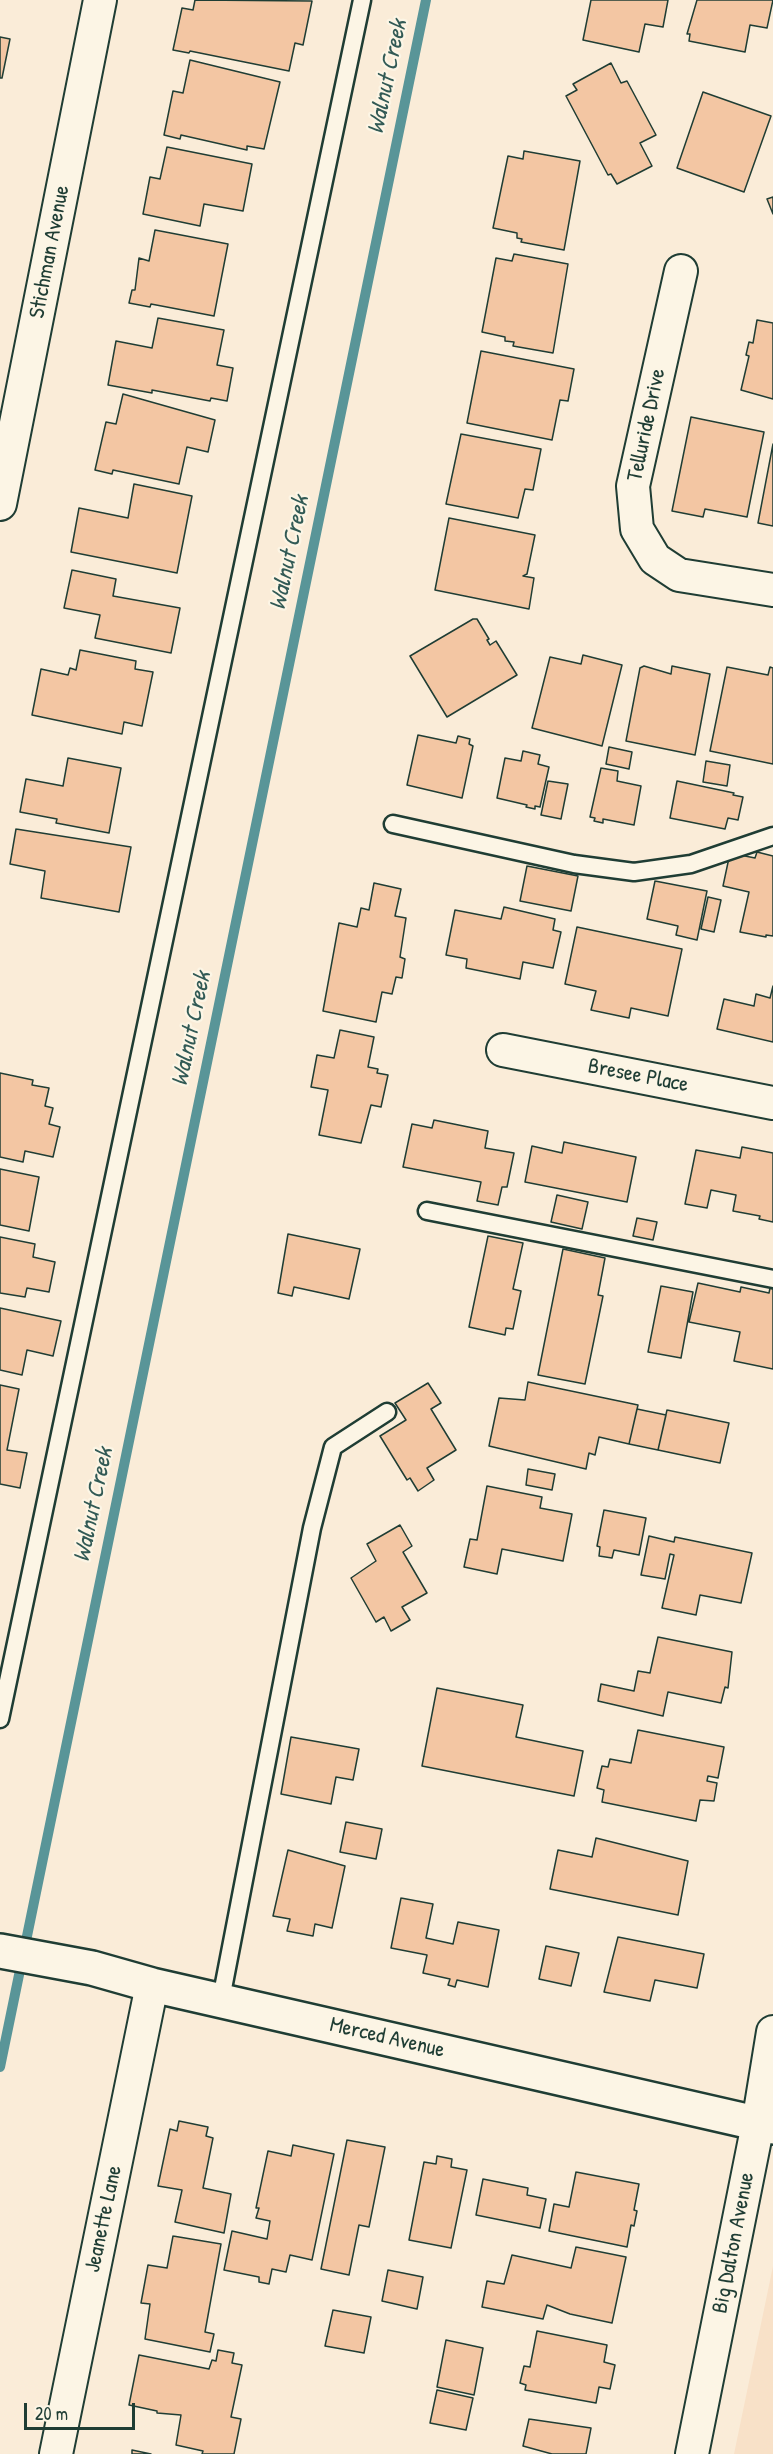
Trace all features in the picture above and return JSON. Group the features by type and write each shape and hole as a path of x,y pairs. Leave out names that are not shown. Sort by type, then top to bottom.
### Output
{"main road":[{"name":"Merced Avenue","path":"0,1951 92,1968 152,1984 765,2126"}],"street":[{"name":"Stichman Avenue","path":"0,504 100,0"},
{"name":"Telluride Drive","path":"681,271 633,486 637,529 655,559 679,575 773,590"},
{"name":"Bresee Place","path":"502,1050 773,1103"},
{"name":"Jeanette Lane","path":"56,2454 152,1984"},
{"name":"Big Dalton Avenue","path":"692,2454 765,2126 773,2032"}],"lane":[{"path":"0,1719 362,0"},
{"path":"393,824 574,864 634,872 691,864 773,836"},
{"path":"427,1211 773,1278"},
{"path":"221,1999 312,1528 333,1448 387,1412"}],"shaded area":[{"path":"773,2266 773,2454 734,2454"}],"building":[{"path":"195,0 312,1 303,45 295,43 289,71 190,51 189,53 173,50 182,8 193,10"},
{"path":"591,0 668,0 663,27 645,24 639,52 583,40"},
{"path":"697,0 773,0 767,28 750,25 745,52 689,41 690,34 687,34"},
{"path":"0,37 10,39 2,78 0,78"},
{"path":"190,60 280,82 264,149 247,146 247,150 181,135 180,139 164,135 173,91 183,93"},
{"path":"611,63 621,83 627,81 656,135 640,143 652,166 617,184 611,174 608,175 566,96 577,90 573,84"},
{"path":"703,92 771,116 744,192 677,168"},
{"path":"167,147 252,164 243,211 204,204 200,226 143,214 150,177 160,179"},
{"path":"524,151 580,161 564,250 521,242 522,239 517,238 517,233 493,228 508,156 523,159"},
{"path":"773,197 773,214 767,199"},
{"path":"155,230 228,244 214,316 151,304 150,307 129,303 132,290 135,290 139,258 149,261"},
{"path":"514,254 568,264 553,353 513,346 514,342 505,341 505,337 482,332 496,258 512,261"},
{"path":"158,318 224,330 217,365 233,368 227,401 211,398 210,401 152,390 152,393 108,385 116,341 152,348"},
{"path":"757,320 773,323 773,399 741,390 749,356 746,355 749,342 753,343"},
{"path":"481,351 574,369 568,401 560,400 552,440 467,423"},
{"path":"123,394 215,420 208,452 187,447 179,484 113,470 112,474 95,470 106,422 116,424"},
{"path":"691,417 764,432 747,517 705,509 703,517 672,511"},
{"path":"461,434 541,449 533,490 525,489 518,518 446,504"},
{"path":"773,444 773,526 758,523"},
{"path":"134,484 192,496 177,573 71,552 79,508 128,518"},
{"path":"449,518 535,535 527,574 523,576 534,578 529,609 435,590"},
{"path":"72,570 116,579 113,596 180,608 171,653 95,638 100,615 64,608"},
{"path":"473,619 477,619 490,645 496,641 517,675 447,717 410,656"},
{"path":"80,650 136,661 135,669 153,672 142,726 124,722 122,734 32,715 41,669 68,675 70,668 76,670"},
{"path":"583,655 622,665 602,746 532,728 550,657 581,664"},
{"path":"644,666 671,674 672,666 710,674 695,755 626,741 640,668"},
{"path":"727,667 768,675 770,667 773,668 773,764 710,751"},
{"path":"418,735 456,743 458,736 470,739 469,744 473,746 462,798 407,785"},
{"path":"609,747 632,752 629,769 606,764"},
{"path":"523,751 540,755 538,764 549,767 540,807 535,806 535,809 497,798 505,758 521,761"},
{"path":"68,758 121,768 109,833 56,823 57,819 20,812 26,779 63,786"},
{"path":"706,761 730,765 727,786 703,782"},
{"path":"601,768 618,771 617,781 641,786 634,825 603,819 603,823 594,821 595,818 590,817"},
{"path":"548,781 568,784 561,819 541,815"},
{"path":"677,781 743,797 738,820 728,818 725,829 670,818"},
{"path":"16,829 131,847 119,912 41,898 45,871 10,864"},
{"path":"757,852 773,856 773,936 766,935 766,937 740,932 749,892 723,886 730,853 755,858"},
{"path":"527,866 578,876 571,911 520,901"},
{"path":"655,881 707,891 697,940 676,935 678,926 647,919"},
{"path":"374,883 401,889 395,916 406,918 400,957 405,959 402,978 396,977 392,994 382,992 376,1022 323,1011 339,923 357,927 361,908 369,910"},
{"path":"708,897 721,900 714,932 701,929"},
{"path":"504,907 555,919 553,930 561,932 553,968 523,962 520,979 466,968 467,959 446,955 455,910 501,919"},
{"path":"577,927 682,949 668,1016 631,1008 629,1018 591,1010 596,991 565,984"},
{"path":"773,986 773,1042 717,1029 724,999 754,1006 756,994 770,998"},
{"path":"340,1030 374,1037 368,1067 378,1069 377,1073 388,1075 381,1107 371,1105 361,1143 319,1135 328,1090 311,1087 317,1055 334,1058"},
{"path":"0,1073 33,1080 32,1085 49,1088 45,1106 53,1108 49,1124 60,1127 53,1157 25,1151 23,1162 0,1157"},
{"path":"434,1120 488,1131 485,1148 514,1153 507,1187 502,1187 498,1205 477,1201 481,1182 403,1167 412,1124 432,1128"},
{"path":"564,1142 636,1157 627,1202 525,1182 532,1146 562,1153"},
{"path":"742,1147 773,1153 773,1222 759,1219 760,1216 733,1211 736,1195 711,1190 707,1208 685,1204 696,1150 740,1158"},
{"path":"0,1169 39,1177 29,1231 0,1225"},
{"path":"557,1195 588,1202 582,1229 551,1222"},
{"path":"637,1218 657,1222 653,1240 633,1236"},
{"path":"288,1234 360,1249 349,1299 294,1287 292,1296 278,1293"},
{"path":"488,1236 523,1243 513,1289 521,1291 513,1329 506,1328 505,1335 469,1327"},
{"path":"0,1237 35,1244 33,1257 55,1262 49,1292 27,1288 25,1297 0,1293"},
{"path":"563,1249 605,1258 598,1295 603,1296 585,1384 538,1375"},
{"path":"698,1283 740,1292 741,1287 769,1293 770,1288 773,1289 773,1369 734,1361 740,1332 689,1322"},
{"path":"661,1286 693,1292 681,1358 648,1352"},
{"path":"0,1308 61,1321 53,1356 27,1350 22,1375 0,1370"},
{"path":"528,1382 638,1405 629,1444 599,1437 595,1455 589,1453 586,1469 489,1446 499,1398 525,1400"},
{"path":"428,1383 441,1403 431,1409 456,1450 427,1468 434,1480 418,1491 410,1478 407,1480 380,1436 406,1420 395,1403"},
{"path":"0,1385 19,1389 7,1450 27,1453 20,1488 0,1484"},
{"path":"637,1409 666,1415 658,1450 629,1444"},
{"path":"667,1410 729,1423 720,1463 658,1450"},
{"path":"528,1469 555,1474 552,1490 526,1485"},
{"path":"487,1486 542,1497 540,1508 572,1514 563,1561 502,1549 497,1574 464,1567 470,1539 477,1540"},
{"path":"604,1510 646,1518 639,1555 614,1550 612,1558 599,1556 600,1547 597,1546"},
{"path":"400,1525 412,1546 403,1552 427,1593 402,1607 410,1620 391,1631 384,1617 376,1622 351,1578 376,1561 367,1544"},
{"path":"649,1536 674,1542 675,1537 752,1553 741,1603 700,1595 696,1615 662,1608 674,1555 670,1554 665,1579 641,1575"},
{"path":"658,1637 732,1652 728,1688 725,1687 721,1703 668,1692 663,1716 598,1701 601,1684 634,1691 638,1671 650,1673"},
{"path":"437,1688 523,1705 516,1737 583,1751 574,1796 422,1766"},
{"path":"638,1730 724,1747 718,1778 708,1776 707,1781 717,1783 714,1801 700,1800 696,1821 602,1802 604,1790 597,1788 602,1766 608,1767 610,1759 631,1763"},
{"path":"291,1737 359,1749 353,1780 336,1777 331,1804 281,1794"},
{"path":"346,1822 382,1829 376,1859 340,1852"},
{"path":"596,1838 688,1861 678,1915 550,1889 558,1850 592,1857"},
{"path":"288,1850 345,1866 332,1928 315,1924 313,1936 287,1931 290,1919 273,1916"},
{"path":"401,1898 433,1904 426,1938 453,1944 458,1922 499,1930 488,1987 457,1980 455,1987 448,1985 450,1979 423,1973 427,1955 391,1948"},
{"path":"618,1937 704,1954 697,1988 655,1980 650,2001 604,1992"},
{"path":"546,1946 579,1953 571,1986 539,1979"},
{"path":"179,2121 208,2127 206,2136 213,2138 203,2188 231,2194 224,2233 175,2222 182,2190 158,2186 170,2129 177,2131"},
{"path":"347,2140 385,2147 369,2227 359,2225 349,2275 321,2269"},
{"path":"293,2145 334,2154 312,2260 290,2255 286,2272 272,2269 269,2284 259,2282 259,2277 224,2270 232,2231 267,2239 270,2221 256,2218 259,2208 256,2208 268,2151 291,2156"},
{"path":"437,2156 452,2159 451,2167 467,2170 451,2248 409,2240 424,2162 436,2164"},
{"path":"576,2172 639,2184 634,2210 637,2211 634,2226 631,2225 627,2247 549,2231 554,2204 569,2207"},
{"path":"483,2179 528,2188 527,2195 546,2199 540,2228 476,2215"},
{"path":"173,2236 221,2244 205,2332 214,2334 210,2352 145,2339 150,2304 141,2303 148,2265 167,2268"},
{"path":"576,2247 626,2257 612,2323 570,2314 547,2305 543,2319 482,2307 487,2281 504,2284 512,2255 571,2268"},
{"path":"388,2270 423,2277 417,2309 382,2301"},
{"path":"333,2310 371,2317 364,2353 325,2346"},
{"path":"537,2331 607,2345 604,2362 615,2365 610,2389 599,2387 596,2403 525,2390 526,2385 520,2383 524,2366 530,2367"},
{"path":"446,2340 483,2348 474,2395 437,2387"},
{"path":"218,2350 234,2353 232,2363 242,2365 231,2417 241,2419 234,2454 202,2454 203,2451 176,2445 181,2415 157,2413 157,2411 129,2405 139,2355 209,2369 212,2360 216,2361"},
{"path":"437,2390 473,2398 466,2430 430,2423"},
{"path":"529,2419 591,2428 586,2454 552,2454 523,2446"},
{"path":"132,2450 151,2454 132,2454"}],"waterway":[{"name":"Walnut Creek","path":"0,2067 426,0"}]}
